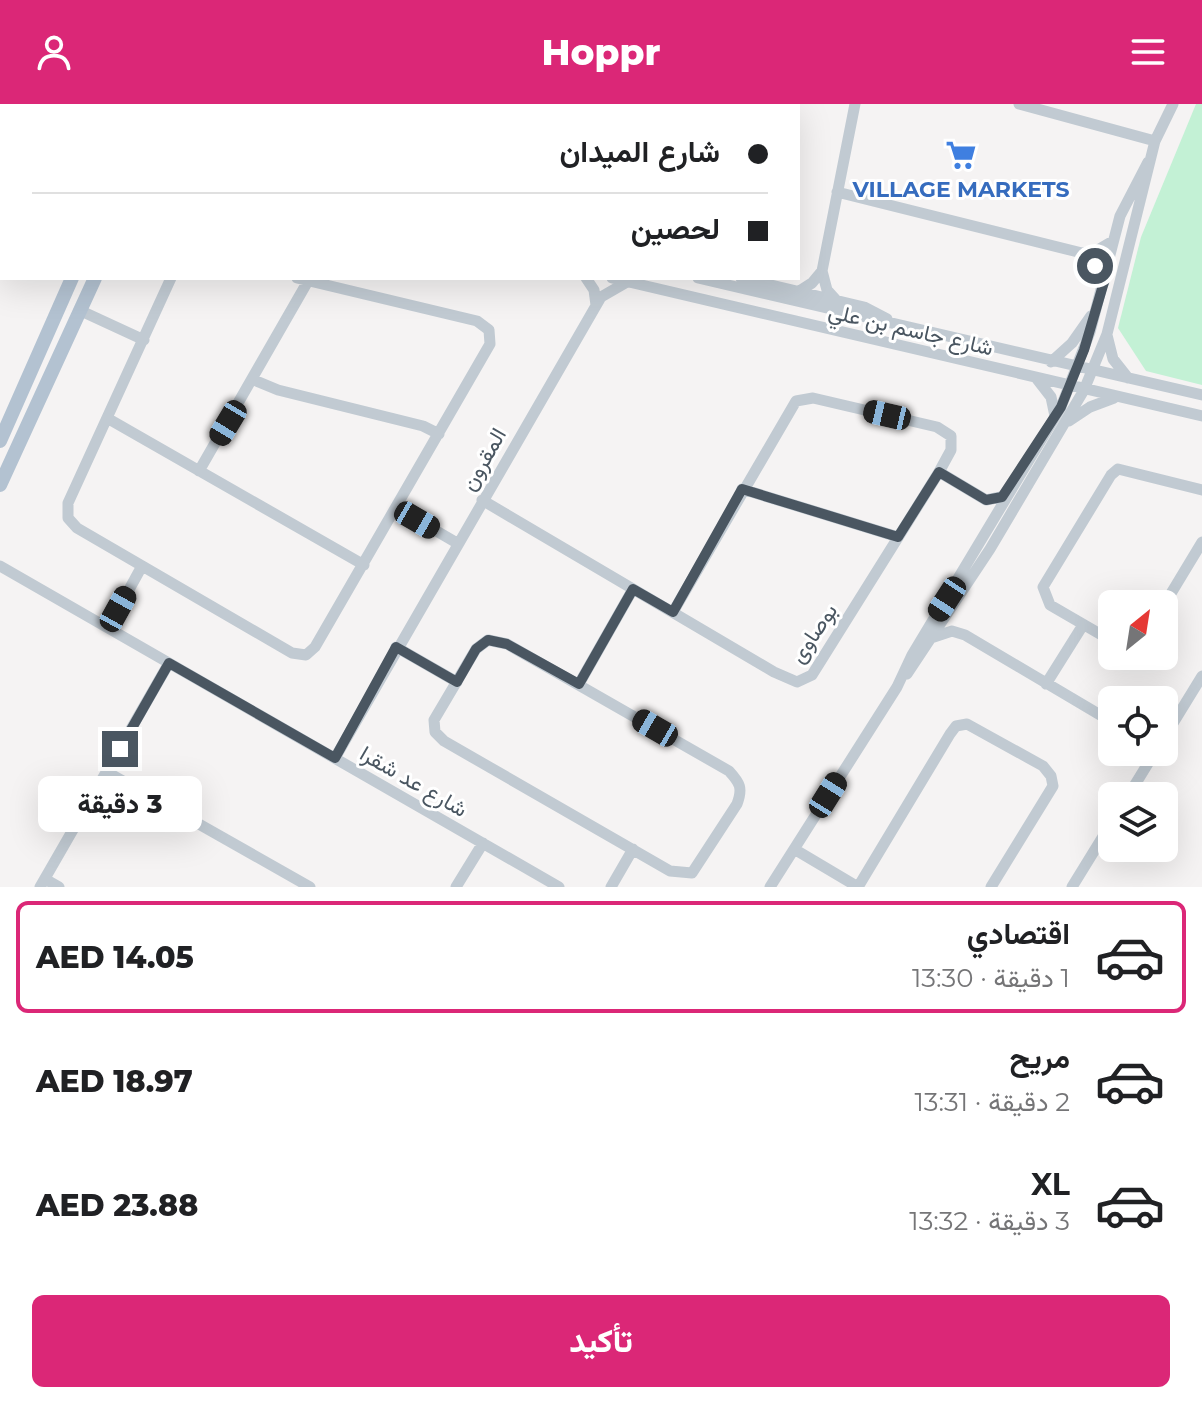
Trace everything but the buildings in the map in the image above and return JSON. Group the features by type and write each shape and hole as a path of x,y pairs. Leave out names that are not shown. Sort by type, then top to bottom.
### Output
{"main road":[{"path":"0,441 71,280"},
{"path":"0,485 94,280"}],"street":[{"path":"836,300 827,290 822,271 855,104"},
{"path":"1019,104 1155,141"},
{"path":"770,887 897,687 1007,495 1084,390 1107,334 1148,162 1173,104"},
{"path":"897,687 957,601 1059,423 1096,310 1113,241 1126,204 1148,162"},
{"path":"837,192 1082,253 1102,249 1113,241"},
{"path":"1082,253 1104,282"},
{"path":"798,292 812,283 822,271"},
{"path":"170,280 68,503 68,518 77,528 292,653 306,655 315,647 364,565 490,344 489,330 477,321 306,280"},
{"path":"199,471 254,380 302,280"},
{"path":"587,280 594,290 596,306"},
{"name":"شارع جاسم بن علي","path":"620,280 1202,416"},
{"name":"شارع جاسم بن علي","path":"707,280 1202,395"},
{"path":"749,280 871,310 894,324"},
{"name":"المقرون","path":"335,758 396,647 596,306 606,292 627,282"},
{"path":"79,310 144,340"},
{"path":"1051,362 1072,343 1096,310"},
{"path":"1107,334 1113,359 1128,378"},
{"path":"1036,379 1051,397 1059,423"},
{"path":"254,380 278,390 423,426 439,434"},
{"name":"بوصاوى","path":"482,500 786,679 806,680 939,472 951,450 951,436 937,427 809,397 796,401 789,408 742,489"},
{"path":"1059,423 1090,407 1121,397"},
{"path":"107,418 364,565"},
{"path":"1098,633 1050,605 1043,587 1111,475 1118,469 1129,470 1202,490"},
{"path":"939,472 986,500 1007,495"},
{"path":"673,612 742,489 898,537"},
{"path":"986,500 991,523"},
{"path":"397,508 457,543"},
{"path":"1173,590 1202,542"},
{"name":"شارع عد شقرا","path":"0,566 559,887"},
{"path":"108,628 142,566"},
{"path":"579,684 633,589"},
{"path":"957,601 957,619 965,635"},
{"path":"1046,684 1083,625"},
{"path":"934,637 946,632 965,635 1098,714"},
{"path":"488,640 507,644 729,771 740,782 742,792 692,873 670,871 444,741 435,732 434,720 457,682 476,649 488,640"},
{"path":"396,647 457,682"},
{"path":"59,887 43,883 169,663"},
{"path":"1178,715 1202,676"},
{"path":"794,849 858,887 950,734 956,726 967,724 1043,766 1051,776 1053,786 991,887"},
{"path":"107,772 310,887"},
{"path":"456,887 483,843"},
{"path":"1072,887 1098,845"},
{"path":"611,887 633,849"}],"green space":[{"path":"1196,104 1202,104 1202,385 1146,371 1118,328 1141,237"}],"place":[{"name":"VILLAGE MARKETS","path":"961,155"}],"route":[{"path":"120,749 169,663 335,758 396,647 457,682 476,649 488,640 507,644 579,684 633,589 673,612 742,489 898,537 939,472 986,500 1007,495 1054,420 1078,367 1104,282 1095,266"}]}
